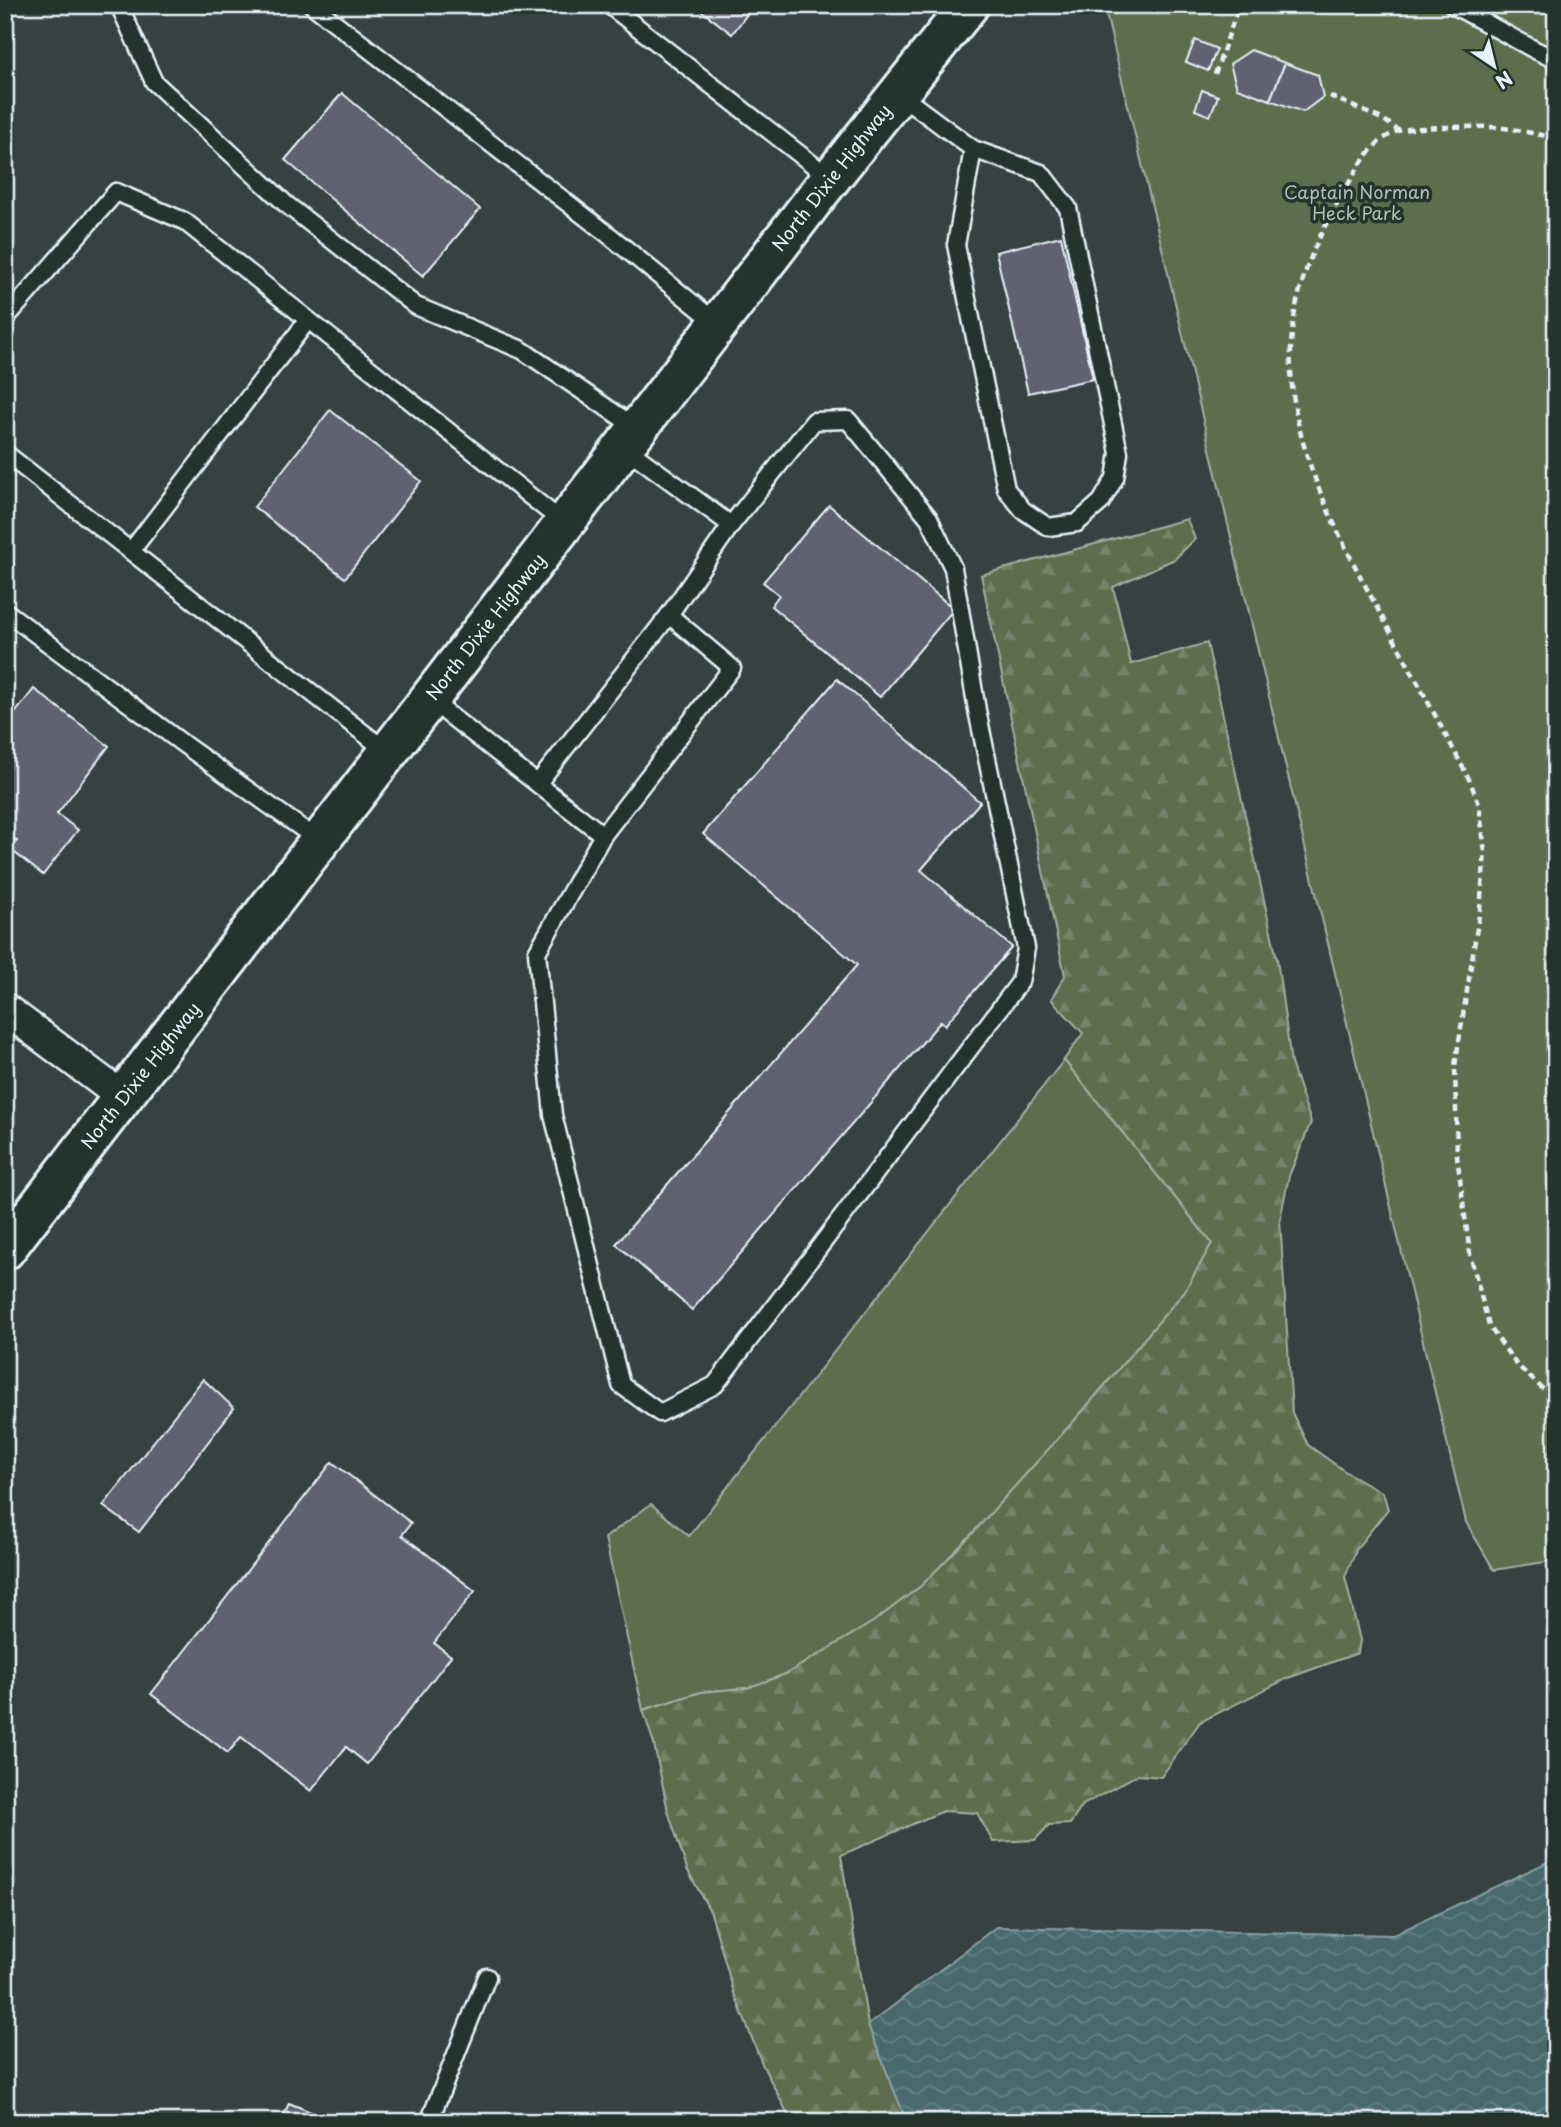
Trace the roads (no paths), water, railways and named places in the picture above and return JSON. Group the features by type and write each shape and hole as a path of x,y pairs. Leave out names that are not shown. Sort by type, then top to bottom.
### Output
{"main road":[{"name":"North Dixie Highway","path":"5,1250 830,179 969,5"}],"street":[{"path":"5,1009 124,1098"}],"lane":[{"path":"119,5 154,82 287,205 416,306 522,350 631,438 731,526"},
{"path":"312,5 610,236 718,324"},
{"path":"608,5 830,179"},
{"path":"1453,5 1556,60"},
{"path":"899,93 973,149 1041,173 1068,208 1119,453 1115,478 1101,502 1077,523 1048,527 1023,510 1006,489 956,245 973,149"},
{"path":"5,319 116,192 184,221 565,524"},
{"path":"131,551 309,320"},
{"path":"538,783 668,615 731,526 814,421 848,420 929,518 953,568 978,710 1026,948 1020,982 715,1385 660,1413 621,1385 553,1115 537,952 603,835 732,668 668,615"},
{"path":"5,453 389,753"},
{"path":"5,611 186,746 321,842"},
{"path":"430,699 603,835"},
{"path":"429,2122 486,1977"}],"water":[{"path":"1556,1858 1556,2122 907,2122 868,2025 996,1927 1393,1935"}],"park label":[{"name":"Captain Norman Heck Park","path":"1357,203"}]}
